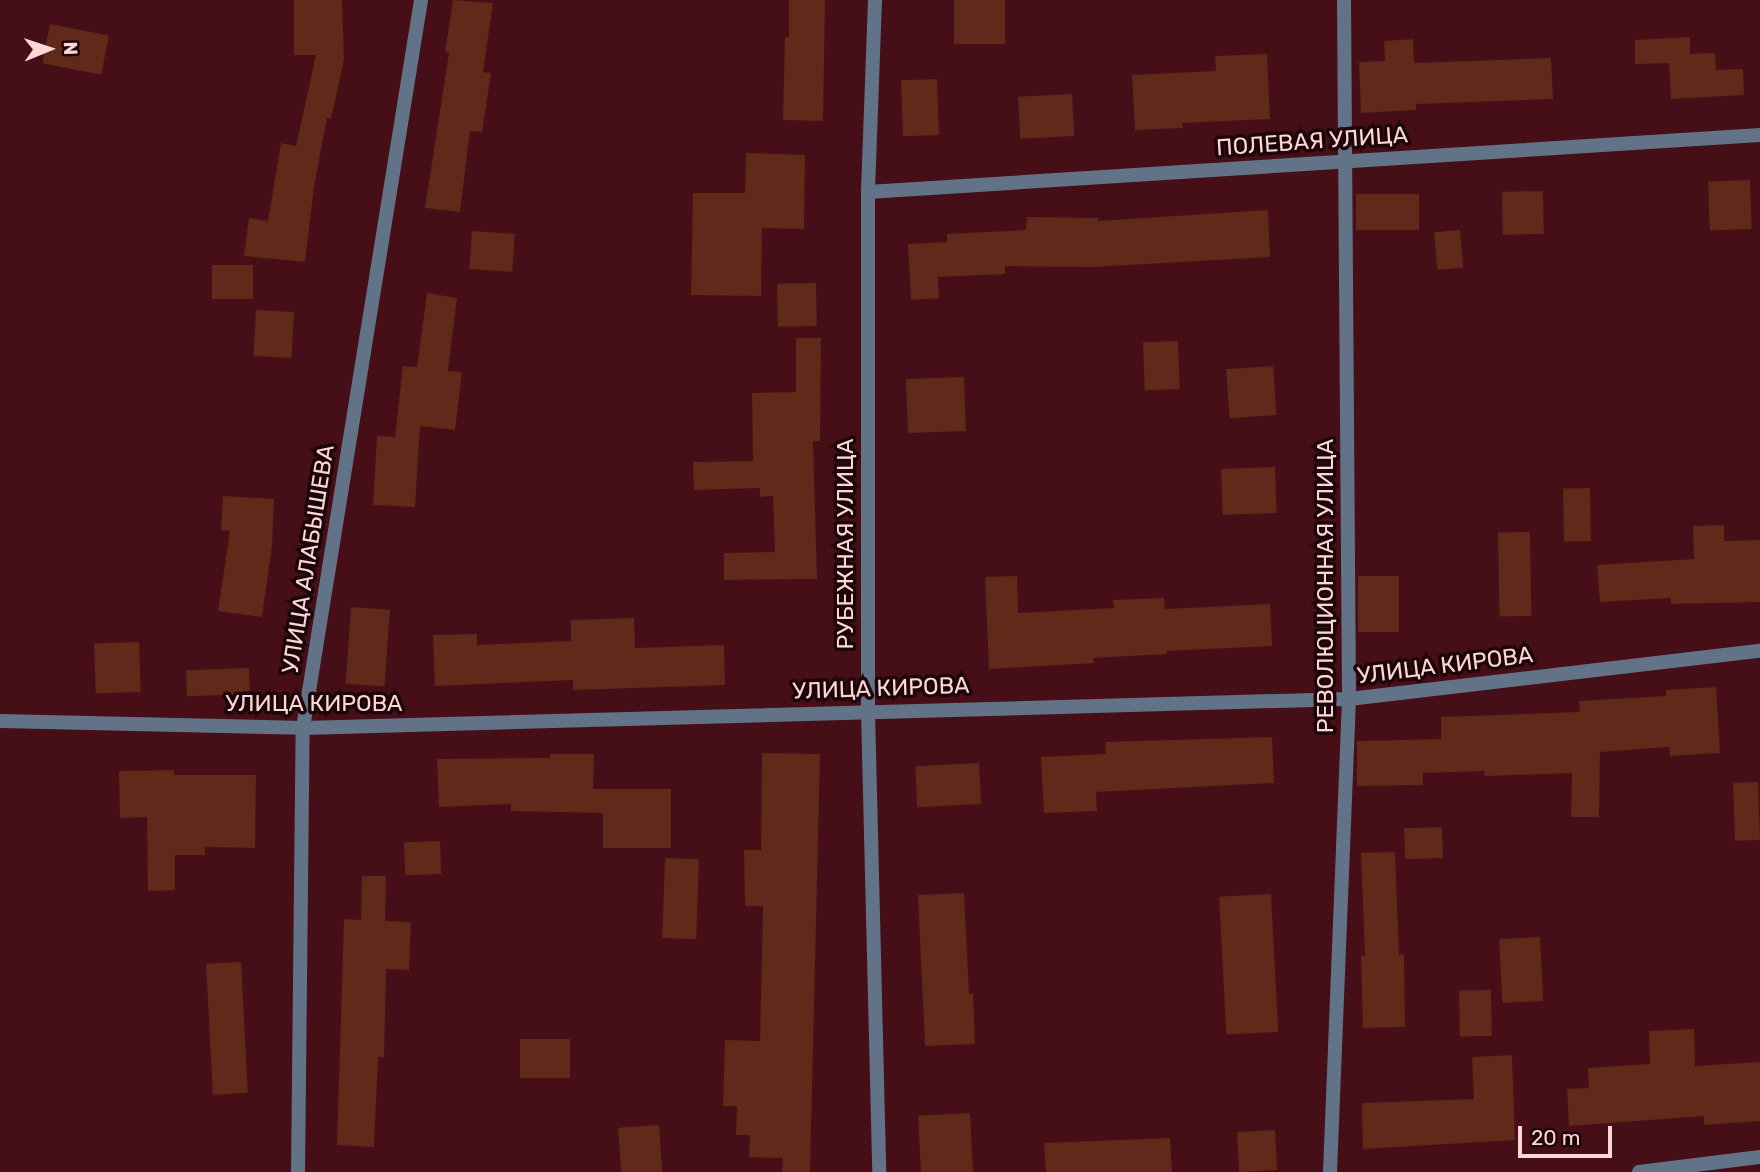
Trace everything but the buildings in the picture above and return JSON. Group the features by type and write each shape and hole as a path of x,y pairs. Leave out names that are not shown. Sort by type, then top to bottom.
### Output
{"street":[{"name":"УЛИЦА АЛАБЫШЕВА","path":"298,1172 303,728 421,0"},
{"name":"РУБЕЖНАЯ УЛИЦА","path":"875,0 867,192 868,711 879,1172"},
{"name":"РЕВОЛЮЦИОННАЯ УЛИЦА","path":"1329,1172 1349,699 1344,0"},
{"name":"ПОЛЕВАЯ УЛИЦА","path":"867,192 1760,135"},
{"name":"УЛИЦА КИРОВА","path":"0,721 303,728 1349,699 1760,651"},
{"path":"1639,1172 1760,1157"}]}
